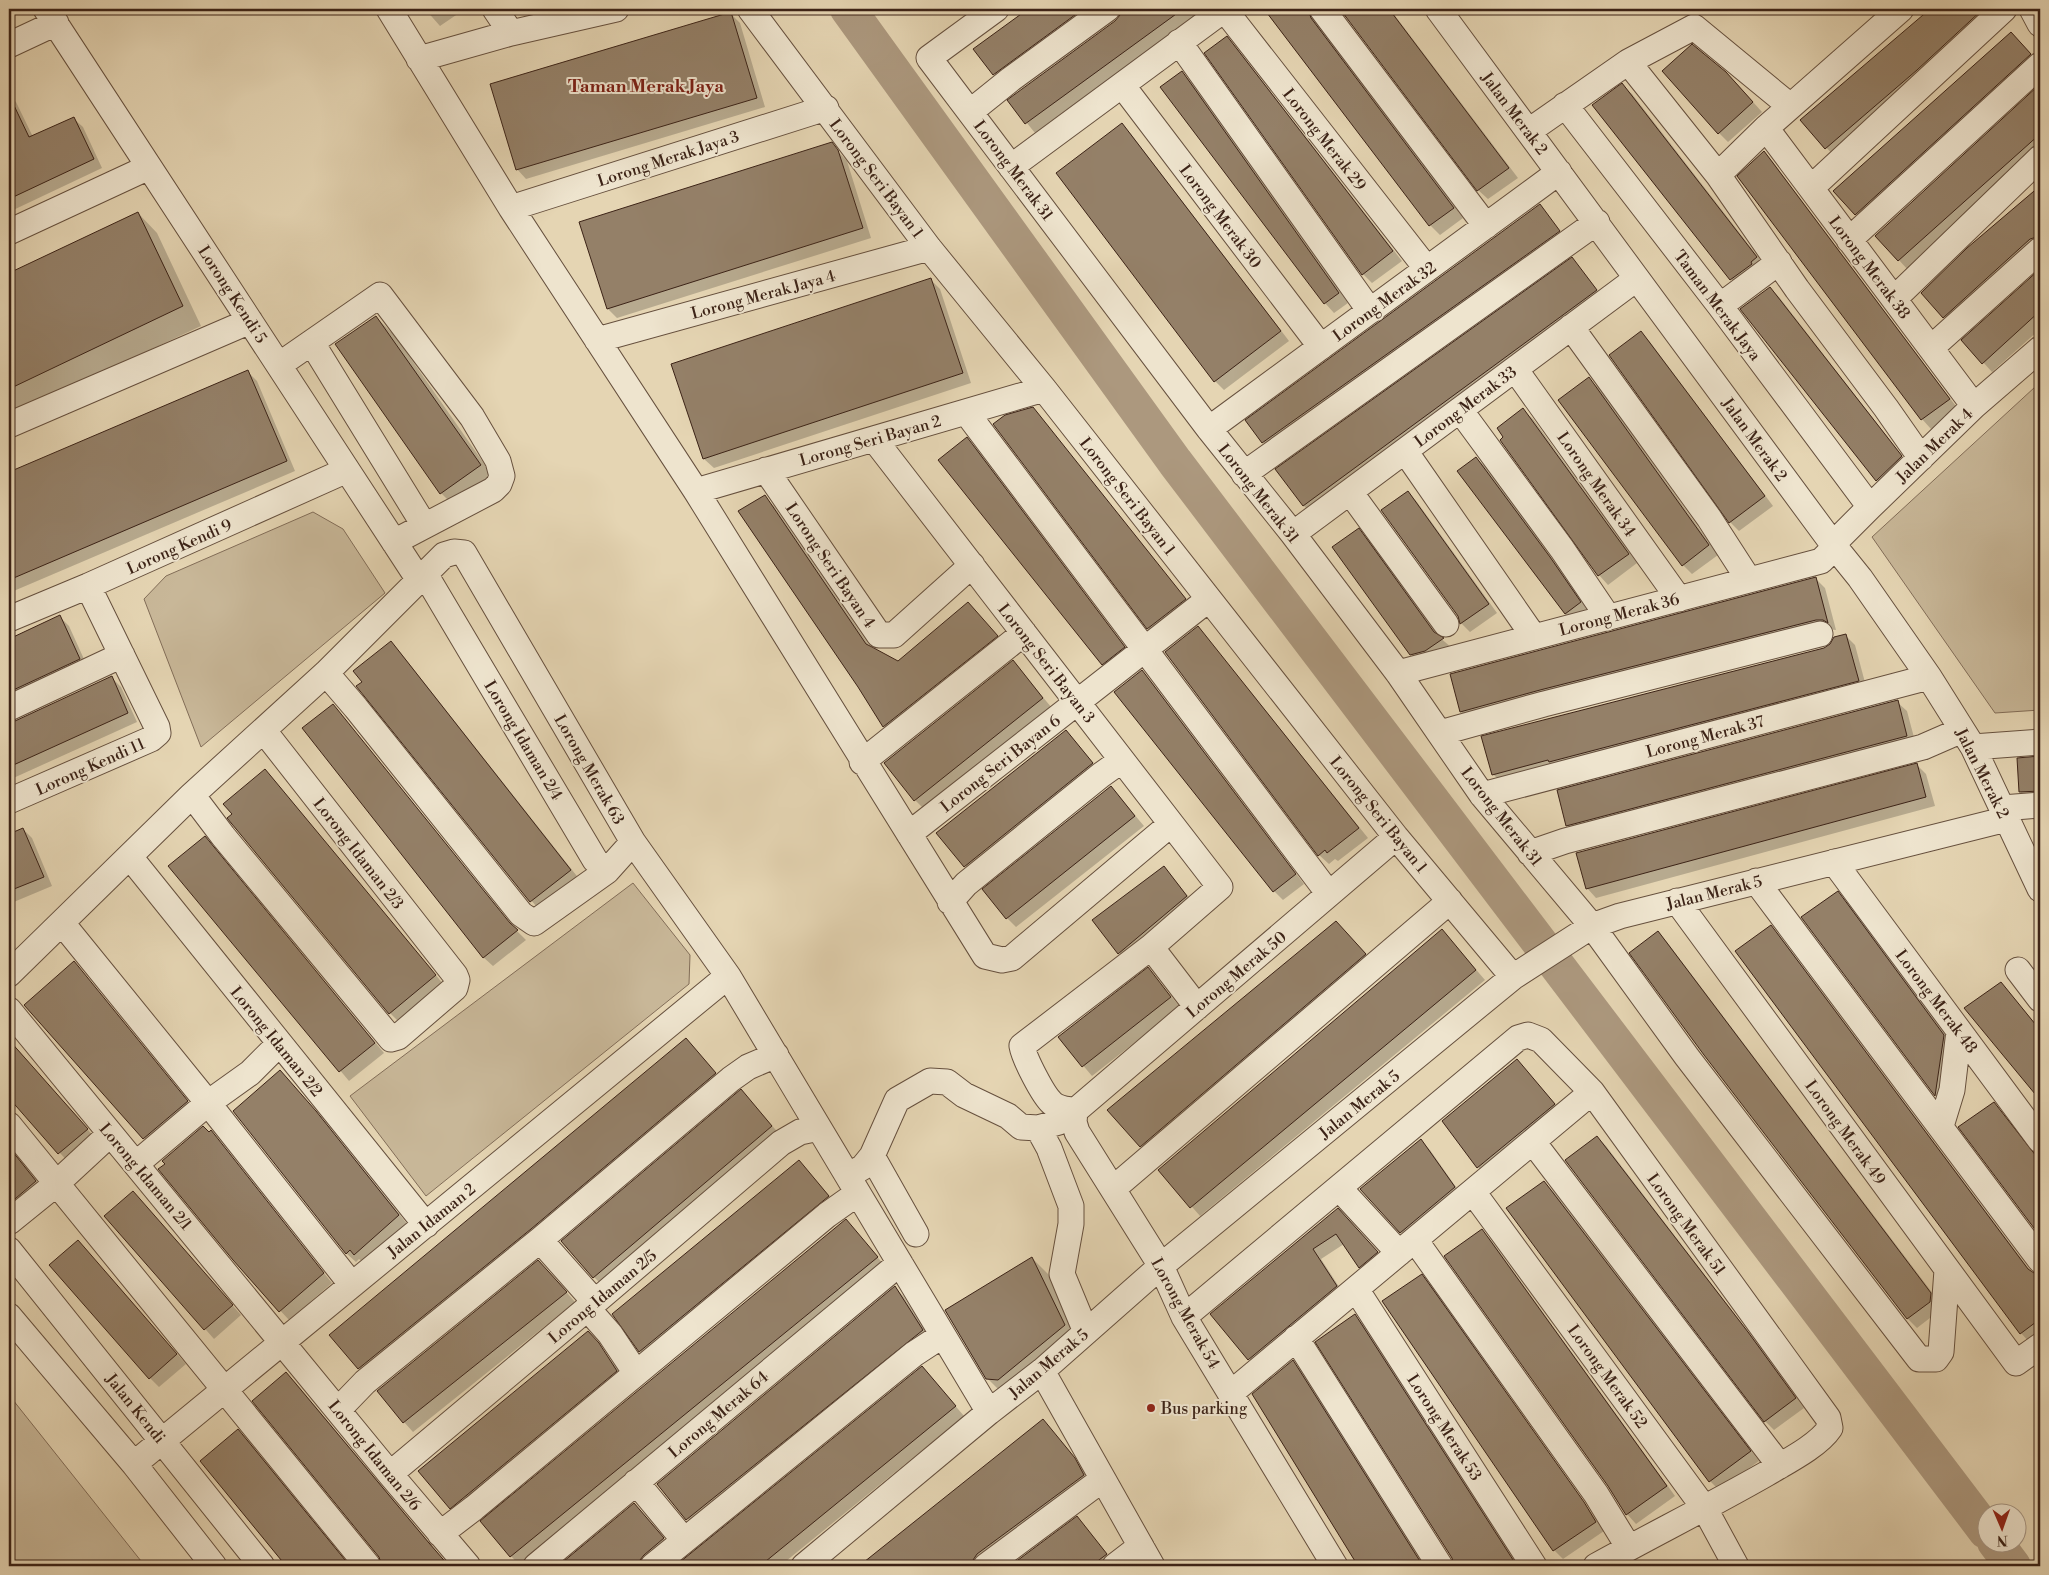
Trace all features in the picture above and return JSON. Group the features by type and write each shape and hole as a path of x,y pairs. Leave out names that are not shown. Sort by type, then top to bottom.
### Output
{"street":[{"path":"389,9 511,208 696,491 862,762 985,956 1002,960 1012,958 1171,824"},
{"path":"495,9 510,33"},
{"path":"419,59 510,33 616,9"},
{"name":"Lorong Seri Bayan 1","path":"750,9 929,248 1044,389 1396,837 1450,901 1521,972"},
{"name":"Lorong Merak 31","path":"996,9 929,58 1209,429 1293,534 1398,673 1482,795 1592,926 1687,1058 1919,1359 1936,1359 1941,1352 1947,1270"},
{"path":"970,112 1011,79 1107,9"},
{"path":"1011,167 1224,9"},
{"name":"Lorong Merak 29","path":"1224,9 1427,270"},
{"path":"1322,9 1486,226"},
{"name":"Jalan Merak 2","path":"1438,9 1597,222 1636,279 1860,578 1968,738 2039,883"},
{"path":"1718,175 1790,106 1901,9"},
{"path":"1811,188 2004,9"},
{"path":"2032,9 2040,24"},
{"path":"9,45 51,16"},
{"name":"Lorong Kendi 5","path":"51,16 394,542 422,577"},
{"path":"1529,131 1628,62 1694,27 1790,106"},
{"path":"1179,42 1370,311"},
{"path":"1628,62 1718,175 1920,458"},
{"path":"1849,240 2040,65"},
{"name":"Lorong Merak 30","path":"1122,85 1321,347"},
{"name":"Taman Merak Jaya","path":"1565,105 1720,306 1870,507"},
{"name":"Lorong Merak Jaya 3","path":"511,208 826,108"},
{"name":"Lorong Merak 38","path":"1766,128 1974,406"},
{"path":"1894,299 2040,158"},
{"path":"9,232 150,167"},
{"name":"Lorong Merak 32","path":"1209,429 1559,172"},
{"path":"1244,474 1597,222"},
{"name":"Lorong Merak Jaya 4","path":"597,340 929,248"},
{"path":"1931,348 2040,250"},
{"path":"1720,306 1779,262"},
{"name":"Lorong Merak 33","path":"1293,534 1636,279"},
{"path":"279,365 380,295 476,424 498,461 502,476 499,484 493,490 394,542"},
{"path":"9,425 250,321"},
{"path":"1571,327 1710,518 1749,580"},
{"path":"312,343 424,525"},
{"name":"Jalan Merak 4","path":"1835,547 1840,537 1974,406 2038,354"},
{"name":"Lorong Merak 34","path":"1515,369 1679,599"},
{"name":"Lorong Seri Bayan 2","path":"696,491 1044,389"},
{"path":"1460,410 1562,549 1608,618"},
{"path":"966,412 1329,894"},
{"name":"Lorong Seri Bayan 3","path":"874,439 1220,887 1151,947"},
{"path":"1405,451 1534,637"},
{"name":"Lorong Kendi 9","path":"9,619 88,586 347,470"},
{"name":"Lorong Seri Bayan 4","path":"766,470 878,635 894,636 972,565"},
{"path":"1350,492 1446,624"},
{"name":"Lorong Merak 36","path":"1398,673 1821,561 1835,547"},
{"name":"Lorong Merak 63","path":"422,577 444,554 464,553 633,842 728,976 989,1412"},
{"path":"9,974 192,796 326,673 422,577"},
{"name":"Lorong Idaman 2/4","path":"422,577 595,860 607,871"},
{"name":"Lorong Kendi 11","path":"9,802 151,739 158,733 157,727 88,586"},
{"name":"Lorong Seri Bayan 6","path":"909,834 1209,599"},
{"path":"862,762 1024,633"},
{"path":"1440,734 1544,704 1820,634"},
{"path":"9,708 122,655"},
{"path":"326,673 521,914 534,923 607,871 633,842"},
{"name":"Lorong Merak 37","path":"1482,795 1928,677"},
{"name":"Lorong Idaman 2/3","path":"192,796 229,844 392,1039 398,1037 455,988 457,980 454,975 264,731"},
{"path":"1530,853 1564,841 1923,747 1968,738 2040,742"},
{"path":"950,902 966,884 1101,774 1122,760"},
{"name":"Jalan Merak 5","path":"804,1566 989,1412 1042,1371 1161,1266 1521,972 1592,926 1620,916 1834,862 2005,813 2040,805"},
{"name":"Lorong Merak 50","path":"1038,1128 1059,1122 1075,1111 1396,837"},
{"name":"Lorong Idaman 2/2","path":"130,857 426,1225"},
{"name":"Lorong Merak 48","path":"1834,862 2040,1140"},
{"path":"1756,882 2040,1260"},
{"path":"1114,1188 1450,901"},
{"name":"Lorong Merak 49","path":"1677,901 2016,1363 2040,1346"},
{"path":"62,923 352,1285"},
{"path":"1075,1111 1052,1104 1023,1056 1022,1046 1151,947 1197,1007"},
{"path":"2018,970 2040,998"},
{"name":"Jalan Idaman 2","path":"134,1464 728,976"},
{"name":"Lorong Idaman 2/1","path":"9,1010 282,1342"},
{"path":"1940,1126 1952,1090 1959,1030"},
{"name":"Lorong Merak 51","path":"1339,1188 1518,1038 1528,1035 1542,1040 1592,1092 1828,1418 1830,1428 1824,1437 1780,1466"},
{"path":"136,1164 208,1103 250,1074 279,1044"},
{"path":"338,1410 365,1382 540,1240 731,1079 748,1067 776,1055"},
{"path":"440,1534 474,1508 827,1215 853,1184 872,1156 897,1100 930,1081 947,1082 964,1095 1008,1116 1021,1127 1038,1128 1049,1148 1072,1206 1072,1224 1062,1274 1086,1332"},
{"path":"1230,1393 1592,1092"},
{"name":"Lorong Merak 54","path":"1075,1111 1074,1122 1077,1132 1114,1188 1161,1266 1184,1317 1335,1566"},
{"path":"9,1125 368,1566"},
{"name":"Lorong Idaman 2/5","path":"390,1474 781,1143 800,1132 819,1128"},
{"path":"9,1222 56,1184 110,1134"},
{"path":"1532,1142 1780,1466 1706,1509 1596,1566"},
{"path":"872,1156 916,1234"},
{"path":"1184,1317 1339,1188 1407,1246 1596,1494 1629,1548"},
{"name":"Lorong Merak 52","path":"1473,1192 1706,1509 1736,1566"},
{"path":"540,1240 591,1305 636,1373"},
{"name":"Jalan Kendi","path":"9,1250 262,1566"},
{"name":"Lorong Merak 64","path":"536,1566 900,1263"},
{"name":"Lorong Merak 53","path":"1356,1289 1534,1566"},
{"path":"9,1316 134,1464 214,1566"},
{"path":"653,1566 906,1360 943,1335"},
{"path":"1296,1338 1440,1566"},
{"name":"Lorong Idaman 2/6","path":"282,1342 468,1566"},
{"path":"1042,1371 1147,1556 1115,1566"},
{"path":"986,1566 1103,1479"},
{"path":"636,1482 684,1540"}],"shaded area":[{"path":"2035,387 2040,394 2040,710 1995,713 1872,537"},
{"path":"313,512 343,529 385,593 201,747 144,599 166,576"},
{"path":"633,883 690,955 689,984 426,1196 350,1096"},
{"path":"9,1395 145,1566 9,1566"}],"building":[{"path":"1028,9 1083,9 993,75 973,49"},
{"path":"1121,9 1183,9 1025,124 1007,100 1115,21 1120,15"},
{"path":"1264,9 1308,9 1311,18 1454,208 1429,226"},
{"path":"1340,9 1389,9 1509,168 1477,191"},
{"path":"1930,9 1983,9 1917,70 1825,149 1800,120"},
{"path":"731,12 757,98 516,170 490,84"},
{"path":"2011,32 2031,54 1855,215 1833,191"},
{"path":"1227,36 1393,251 1362,275 1204,53"},
{"path":"1692,44 1726,72 1753,102 1718,134 1662,71"},
{"path":"1182,71 1339,293 1324,304 1160,87"},
{"path":"1622,83 1757,257 1751,262 1752,264 1730,280 1592,105"},
{"path":"2040,84 2040,134 1898,261 1875,236"},
{"path":"9,95 29,137 74,117 94,159 9,199"},
{"path":"1122,123 1281,331 1214,382 1056,173"},
{"path":"832,142 838,150 863,228 607,309 579,222"},
{"path":"1764,151 1950,399 1921,420 1737,176"},
{"path":"2040,186 2040,236 2030,239 1943,318 1921,293 1967,248"},
{"path":"1540,204 1560,231 1262,443 1245,420"},
{"path":"138,212 183,306 9,389 9,273"},
{"path":"1572,257 1597,290 1303,506 1275,469"},
{"path":"2040,269 2040,311 1982,364 1961,340"},
{"path":"931,278 963,373 703,459 671,364"},
{"path":"1770,287 1902,456 1876,481 1740,309"},
{"path":"376,316 481,465 440,494 335,344"},
{"path":"1641,331 1765,496 1729,523 1609,355"},
{"path":"248,370 287,461 9,580 9,472"},
{"path":"1589,377 1709,545 1682,566 1558,400"},
{"path":"1033,407 1186,599 1147,629 993,424 1005,415"},
{"path":"1523,408 1629,554 1598,576 1500,440 1503,437 1497,428"},
{"path":"967,437 1125,647 1102,665 938,460"},
{"path":"1476,457 1581,602 1565,614 1457,471"},
{"path":"1408,491 1489,604 1460,624 1458,616 1381,510"},
{"path":"765,495 866,644 898,661 968,602 998,636 883,727 858,687 738,511"},
{"path":"1359,528 1434,632 1444,638 1425,651 1410,655 1332,547"},
{"path":"1816,577 1828,623 1823,620 1816,620 1460,712 1450,674"},
{"path":"60,615 80,659 9,692 9,639"},
{"path":"1198,626 1359,828 1327,853 1325,850 1318,856 1165,652"},
{"path":"1846,634 1859,681 1549,762 1548,760 1492,775 1481,736 1824,648 1830,644 1834,637"},
{"path":"391,641 571,870 530,902 356,686 362,682 353,671"},
{"path":"1013,660 1043,698 914,801 884,763"},
{"path":"1142,670 1296,874 1273,892 1114,692"},
{"path":"112,676 128,713 9,767 9,722 15,721"},
{"path":"1898,700 1907,736 1566,826 1557,790"},
{"path":"333,704 510,923 518,930 483,958 302,728"},
{"path":"1066,730 1093,763 964,867 936,833"},
{"path":"2040,756 2040,791 2019,792 2017,758"},
{"path":"1917,763 1926,797 1586,889 1576,853"},
{"path":"265,769 436,975 389,1014 227,818 232,814 223,804"},
{"path":"1111,786 1135,816 1006,919 982,889"},
{"path":"23,828 44,877 9,891 9,834"},
{"path":"205,836 375,1043 339,1072 168,866"},
{"path":"1164,866 1187,896 1118,954 1092,920"},
{"path":"1838,891 1944,1035 1935,1096 1801,917"},
{"path":"1336,921 1366,954 1140,1147 1107,1110"},
{"path":"1771,925 2028,1269 2040,1274 2040,1319 2020,1334 1735,951"},
{"path":"1442,929 1476,970 1190,1208 1158,1170"},
{"path":"1658,931 1931,1293 1930,1302 1907,1319 1704,1055 1629,953"},
{"path":"74,961 188,1101 143,1139 24,1005"},
{"path":"1148,967 1171,997 1082,1067 1058,1037"},
{"path":"2001,982 2040,1030 2040,1100 1964,1008"},
{"path":"686,1038 716,1073 531,1229 358,1369 329,1335"},
{"path":"9,1040 88,1129 58,1154 9,1098"},
{"path":"1517,1059 1555,1104 1477,1168 1442,1121"},
{"path":"280,1070 316,1111 399,1215 354,1255 350,1250 346,1254 233,1111"},
{"path":"741,1089 772,1126 593,1278 561,1241"},
{"path":"1994,1102 2040,1161 2040,1236 1958,1127"},
{"path":"203,1126 209,1132 211,1130 324,1273 279,1312 233,1260 158,1169 165,1164 162,1161"},
{"path":"1597,1136 1748,1332 1796,1398 1764,1422 1565,1160"},
{"path":"1421,1139 1455,1187 1400,1233 1360,1189"},
{"path":"9,1147 36,1181 9,1204"},
{"path":"799,1160 829,1196 639,1352 612,1314"},
{"path":"1544,1181 1751,1451 1709,1482 1506,1208"},
{"path":"133,1191 233,1305 204,1330 104,1216"},
{"path":"1338,1208 1378,1252 1359,1268 1336,1234 1313,1249 1337,1286 1248,1360 1210,1314"},
{"path":"846,1219 878,1257 510,1557 480,1521"},
{"path":"1482,1229 1667,1486 1626,1515 1608,1486 1444,1256"},
{"path":"78,1240 177,1354 149,1379 49,1265"},
{"path":"1032,1257 1065,1325 998,1380 986,1379 945,1310"},
{"path":"538,1260 567,1292 403,1423 377,1391"},
{"path":"1422,1274 1584,1502 1596,1522 1553,1551 1382,1301"},
{"path":"895,1286 923,1330 686,1520 657,1484"},
{"path":"1355,1314 1517,1566 1454,1566 1452,1558 1315,1342"},
{"path":"588,1331 599,1343 617,1371 450,1509 418,1471"},
{"path":"1293,1360 1423,1566 1358,1566 1252,1394"},
{"path":"922,1366 956,1406 760,1566 675,1566"},
{"path":"286,1372 449,1566 382,1566 379,1557 252,1401"},
{"path":"1043,1419 1075,1458 1084,1475 977,1554 972,1566 859,1566"},
{"path":"238,1429 350,1566 286,1566 200,1461"},
{"path":"634,1503 664,1538 644,1555 640,1560 639,1566 558,1566"},
{"path":"1077,1516 1107,1554 1091,1566 1010,1566"}],"waterway":[{"path":"848,9 1175,462 1976,1518"},
{"path":"2002,1552 2013,1566"}],"place":[{"name":"Bus parking","path":"1151,1408"}],"district":[{"name":"Taman Merak Jaya","path":"646,86"}]}
